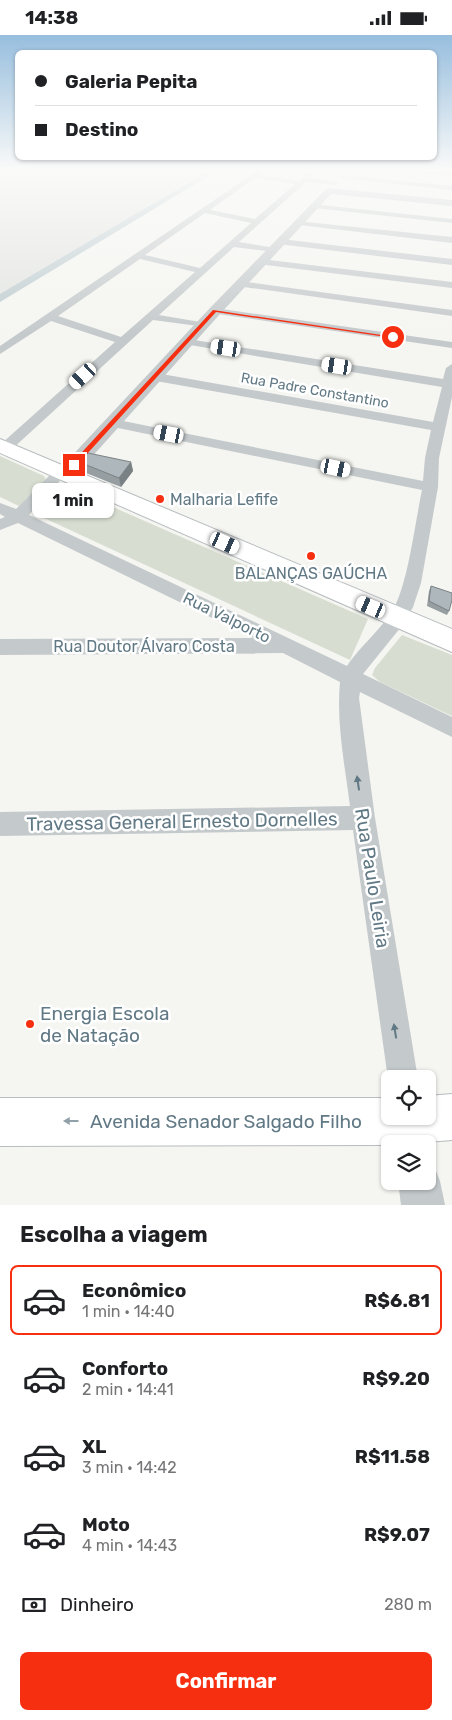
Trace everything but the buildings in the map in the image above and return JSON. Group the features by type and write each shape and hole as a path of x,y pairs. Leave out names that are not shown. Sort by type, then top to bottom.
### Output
{"main road":[{"path":"3,446 61,473 452,641"},
{"name":"Avenida Senador Salgado Filho","path":"0,1122 381,1116"}],"street":[{"path":"0,351 183,226"},
{"path":"3,446 253,226"},
{"path":"0,525 18,517 61,473 74,465 240,284 297,226"},
{"path":"324,226 452,239"},
{"path":"232,244 277,246 452,262"},
{"path":"138,256 202,271"},
{"path":"261,262 452,285"},
{"path":"240,284 452,313"},
{"path":"215,311 452,345"},
{"path":"50,317 123,341"},
{"path":"151,317 202,325"},
{"path":"188,342 451,377 432,458 430,487 412,583 404,607 398,617 362,659 352,677"},
{"name":"Rua Padre Constantino","path":"156,377 439,427"},
{"path":"113,423 430,487"},
{"name":"Rua Valporto","path":"0,509 109,559 452,727"},
{"name":"Rua Doutor Álvaro Costa","path":"0,647 287,646"},
{"name":"Rua Paulo Leiria","path":"352,677 349,698 351,728 363,818 409,1070"},
{"name":"Travessa General Ernesto Dornelles","path":"0,824 363,818"},
{"path":"420,1190 423,1205"}],"shaded area":[{"path":"0,226 118,226 0,299"},
{"path":"0,456 44,476 46,480 19,506 0,497"},
{"path":"65,486 368,619 350,660 42,517 38,512 60,488"},
{"path":"402,635 452,655 452,716 380,682 372,675 375,668"}],"waterway":[{"path":"0,299 122,226"}],"place":[{"name":"Malharia Lefife","path":"160,499"},
{"name":"BALANÇAS GAÚCHA","path":"311,556"},
{"name":"Energia Escola de Natação","path":"30,1024"}],"route":[{"path":"74,465 215,311 393,337"}]}
